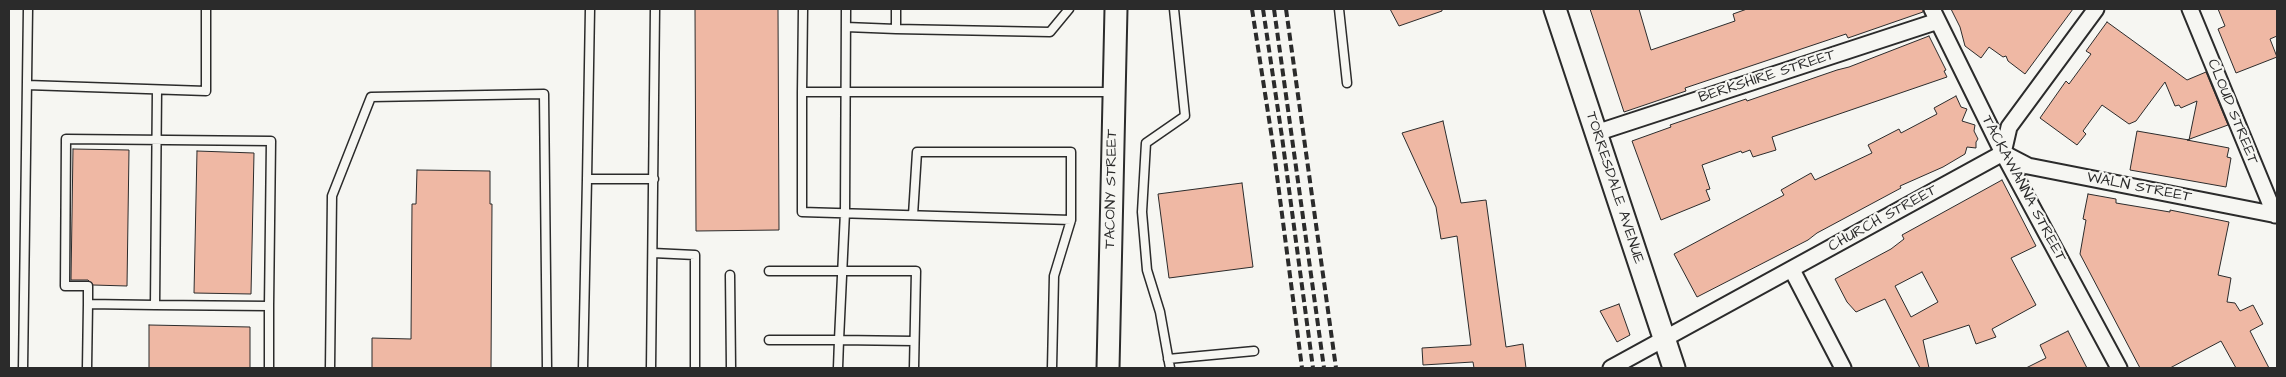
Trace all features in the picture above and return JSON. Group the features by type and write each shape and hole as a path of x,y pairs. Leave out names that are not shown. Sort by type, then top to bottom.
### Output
{"main road":[{"name":"TACONY STREET","path":"1108,368 1116,9"},
{"name":"TORRESDALE AVENUE","path":"1555,9 1674,368"}],"street":[{"path":"2003,153 2009,127 2096,9"},
{"name":"CLOUD STREET","path":"2190,9 2276,215"},
{"name":"BERKSHIRE STREET","path":"1596,133 1935,15"},
{"name":"TACKAWANNA STREET","path":"1935,15 2003,153 2118,368"},
{"name":"WALN STREET","path":"2003,153 2028,166 2276,215"},
{"name":"CHURCH STREET","path":"1611,368 2003,153"},
{"path":"1792,270 1843,368"}],"lane":[{"path":"22,368 28,9"},
{"path":"27,85 206,91 206,9"},
{"path":"583,368 590,9"},
{"path":"651,368 655,9"},
{"path":"803,9 802,212 1071,220"},
{"path":"838,368 845,212 846,9"},
{"path":"896,9 896,29"},
{"path":"846,27 1050,32 1069,9"},
{"path":"1170,368 1160,312 1147,270 1142,212 1146,142 1185,116 1174,9"},
{"path":"1339,9 1347,84"},
{"path":"155,305 156,90"},
{"path":"802,92 1114,92"},
{"path":"330,368 332,196 371,97 544,94 547,368"},
{"path":"87,368 88,286 65,286 66,139 271,141 269,368"},
{"path":"913,215 917,152 1071,152 1071,220 1054,276 1052,368"},
{"path":"587,179 654,179"},
{"path":"653,254 695,255 695,368"},
{"path":"770,271 916,271 914,368"},
{"path":"730,275 731,368"},
{"path":"88,304 269,306"},
{"path":"769,340 914,341"},
{"path":"1168,359 1254,351"}],"building":[{"path":"695,9 778,9 779,230 696,231"},
{"path":"1390,9 1442,9 1442,11 1399,26"},
{"path":"1590,9 1639,9 1651,50 1735,21 1733,14 1747,9 1923,9 1923,12 1848,38 1846,34 1685,88 1686,91 1624,112"},
{"path":"1951,9 2073,9 2025,74 2008,61 2006,56 2003,57 1989,47 1981,58 1965,46 1960,27"},
{"path":"2218,9 2277,9 2277,36 2270,39 2277,57 2236,73 2218,29 2225,26"},
{"path":"2107,22 2187,80 2206,72 2228,125 2189,139 2197,101 2181,108 2179,105 2175,106 2165,82 2136,121 2129,124 2102,105 2083,131 2086,134 2077,145 2040,118 2066,81 2069,84 2091,54 2086,51"},
{"path":"1929,36 1946,70 1944,71 1947,77 1772,137 1776,150 1753,157 1750,150 1742,153 1741,151 1702,165 1710,189 1706,190 1710,200 1661,220 1632,141 1671,127 1670,125 1746,99 1747,101 1849,67"},
{"path":"1956,96 1961,107 1967,109 1962,121 1975,125 1974,131 1978,139 1976,148 1967,147 1965,154 1943,167 1900,186 1901,188 1817,233 1808,240 1697,297 1674,254 1784,195 1781,190 1811,173 1815,180 1872,153 1868,145 1899,129 1901,133 1937,114 1934,108"},
{"path":"1443,121 1461,203 1486,200 1506,347 1523,344 1526,368 1474,368 1473,362 1423,365 1422,348 1471,345 1457,236 1441,239 1436,207 1402,133"},
{"path":"2137,131 2229,148 2227,157 2231,158 2226,187 2130,170"},
{"path":"73,149 129,150 127,286 93,285 88,280 71,280"},
{"path":"197,151 254,153 251,294 194,293"},
{"path":"417,170 490,171 490,204 492,204 491,368 372,368 372,338 411,339 412,204 416,204"},
{"path":"2002,180 2036,246 2011,258 2036,305 1992,329 1996,337 1976,344 1969,325 1923,340 1929,368 1920,368 1885,299 1856,312 1847,302 1835,279 1891,249 1904,239 1902,235","holes":["1922,272 1938,302 1911,317 1895,286"]},
{"path":"1242,183 1253,267 1169,278 1158,194"},
{"path":"2088,194 2116,199 2116,203 2170,212 2170,210 2229,222 2218,275 2231,278 2227,302 2235,303 2240,311 2253,305 2263,324 2250,331 2269,368 2236,368 2221,341 2170,368 2140,368 2080,254 2086,220 2083,219"},
{"path":"1619,304 1630,335 1617,342 1600,311"},
{"path":"149,325 250,327 250,368 149,368"},
{"path":"2068,331 2087,368 2026,368 2046,358 2040,345"}],"railway":[{"path":"1252,9 1273,145 1302,368"},
{"path":"1263,9 1313,368"},
{"path":"1274,9 1324,368"},
{"path":"1286,9 1336,368"}]}
